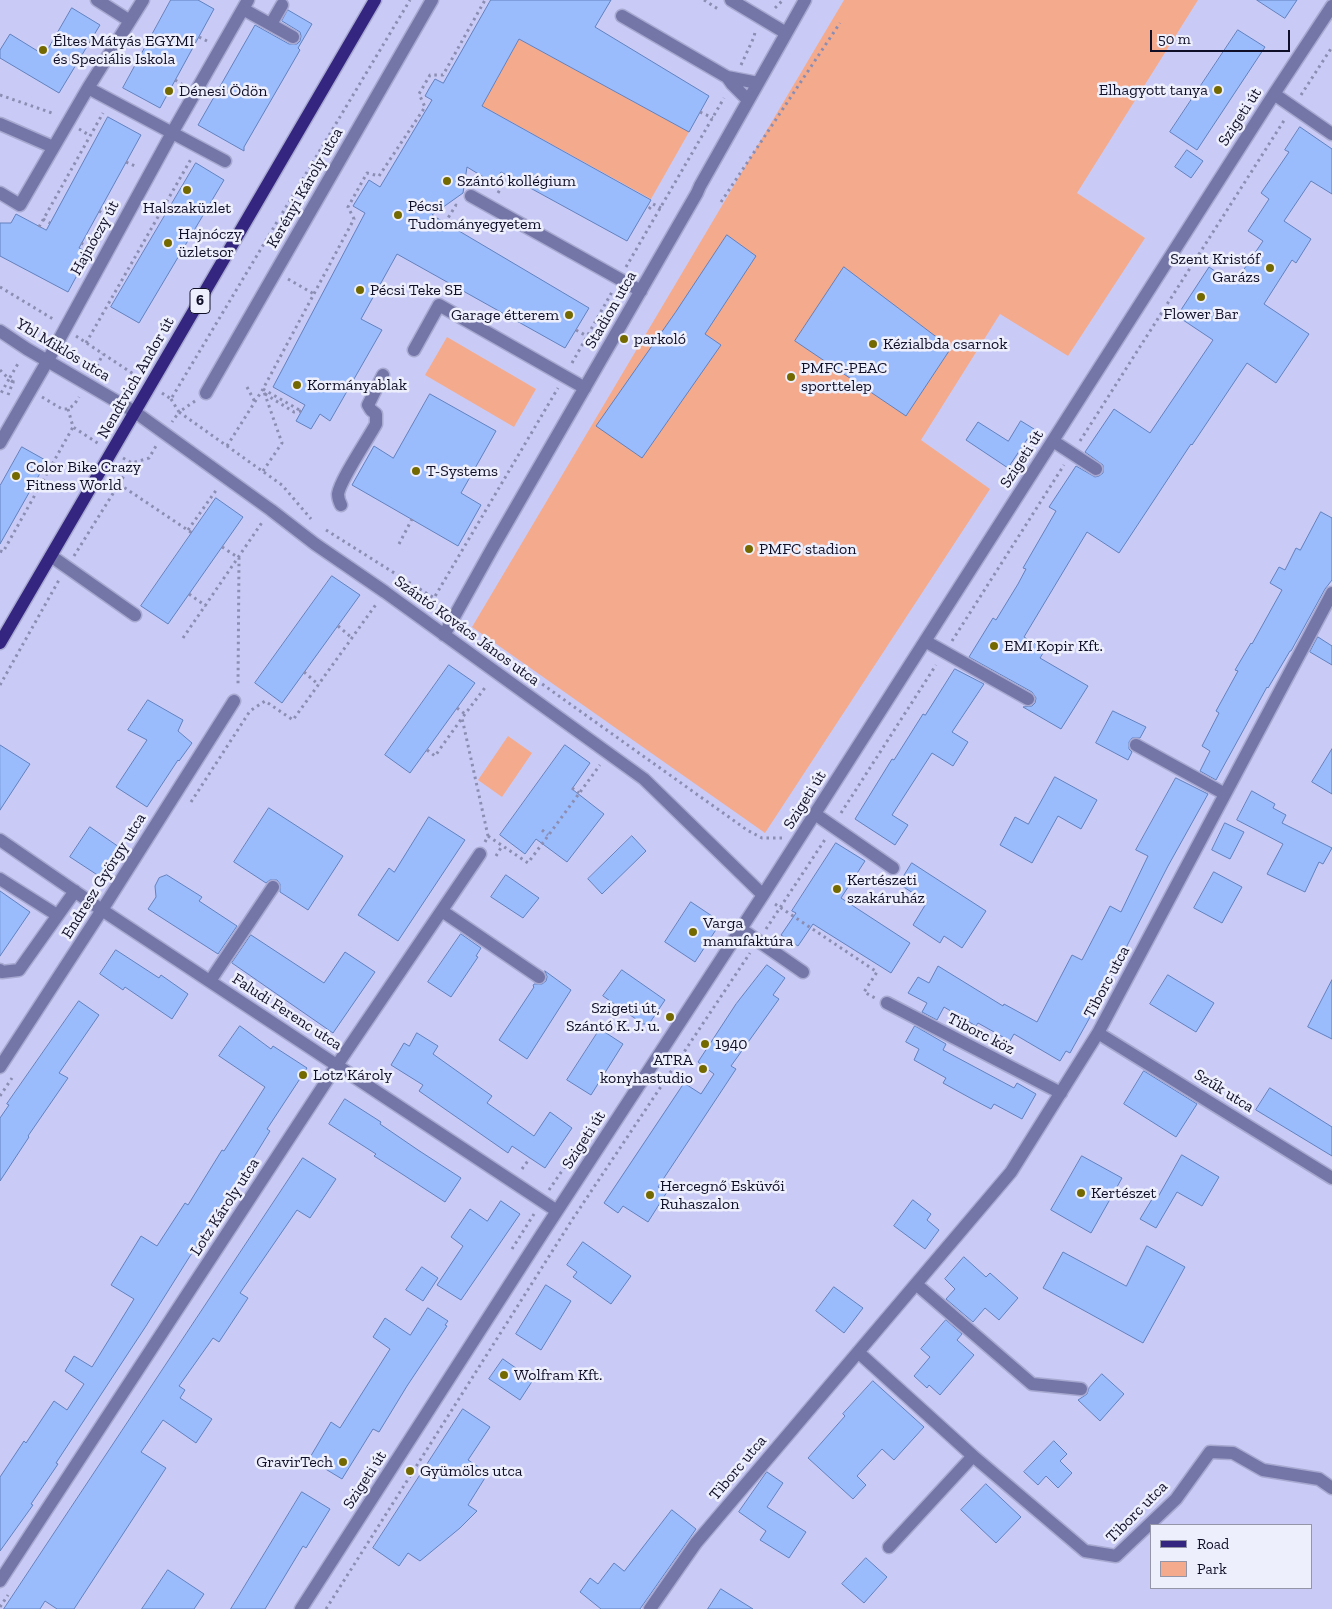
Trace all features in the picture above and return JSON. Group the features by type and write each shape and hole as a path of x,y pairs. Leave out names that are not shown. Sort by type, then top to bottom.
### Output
{"main road":[{"name":"Nendtvich Andor út","path":"0,643 375,0"}],"street":[{"path":"97,0 130,21"},
{"path":"0,192 20,205 88,88 143,0"},
{"name":"Kerényi Károly utca","path":"206,393 432,0"},
{"path":"731,0 786,33"},
{"name":"Stadion utca","path":"444,635 805,0"},
{"path":"245,4 271,24 293,37"},
{"name":"Hajnóczy út","path":"0,443 245,4"},
{"path":"271,24 282,5"},
{"name":"Szigeti út","path":"301,1609 557,1211 741,930 1332,6"},
{"path":"622,16 731,80 748,100"},
{"path":"731,80 758,83"},
{"path":"88,88 170,140 185,140 225,161"},
{"path":"1274,94 1332,134"},
{"path":"0,124 53,147"},
{"path":"470,196 640,290"},
{"path":"414,350 439,305 585,388"},
{"name":"Ybl Miklós utca","path":"0,331 27,349 135,412"},
{"path":"341,505 338,499 338,492 343,480 376,424 376,414 370,410 368,405 384,375"},
{"name":"Szántó Kovács János utca","path":"135,412 315,544 385,592 644,779 763,895"},
{"path":"1053,440 1096,469"},
{"path":"51,556 135,615"},
{"name":"Tiborc utca","path":"650,1609 696,1543 1010,1172 1098,1033 1332,593"},
{"path":"925,641 1028,699"},
{"name":"Endresz György utca","path":"0,1067 234,702"},
{"path":"1136,745 1225,794"},
{"path":"815,814 893,868"},
{"name":"Faludi Ferenc utca","path":"0,840 102,910 557,1211"},
{"name":"Lotz Károly utca","path":"0,1582 337,1065 480,854"},
{"path":"0,879 57,916"},
{"path":"210,981 273,888"},
{"path":"0,970 2,972 19,970 75,891"},
{"path":"442,911 539,977"},
{"path":"741,930 803,972"},
{"name":"Tiborc köz","path":"887,1003 1061,1093"},
{"name":"Szűk utca","path":"1098,1033 1332,1178"},
{"path":"916,1284 1032,1384 1081,1389"},
{"name":"Tiborc utca","path":"858,1352 973,1456 1085,1551 1116,1556 1176,1499 1210,1452 1233,1453 1263,1470 1319,1479 1332,1488"},
{"path":"890,1547 973,1456"}],"path":[{"path":"0,370 11,380 62,409 68,409 74,405 88,383 103,354 171,399 410,0"},
{"path":"227,446 263,389 354,219 348,208 367,173 379,176 425,107 419,94 430,75 443,75 485,0"},
{"path":"704,0 720,10"},
{"path":"771,6 776,8 783,0"},
{"path":"721,202 840,23"},
{"path":"324,529 434,598 713,118 754,37 754,31"},
{"path":"199,37 209,42"},
{"path":"326,1609 572,1220 780,908 1332,47"},
{"path":"175,80 184,86"},
{"path":"425,84 430,87"},
{"path":"0,95 55,115 90,135 39,226"},
{"path":"700,112 713,118"},
{"path":"86,342 192,156 185,140"},
{"path":"126,162 139,168"},
{"path":"490,207 505,180 498,177"},
{"path":"358,190 362,192"},
{"path":"649,209 653,204 661,208"},
{"path":"445,223 456,205 464,209"},
{"path":"99,211 112,218"},
{"path":"43,219 50,223"},
{"path":"81,243 94,250"},
{"path":"275,272 314,294"},
{"path":"0,287 55,320"},
{"path":"576,330 587,336"},
{"path":"0,395 11,380 27,349"},
{"path":"6,400 11,380"},
{"path":"247,387 255,402"},
{"path":"263,389 301,411 294,412 265,394"},
{"path":"263,389 282,442 263,471"},
{"path":"178,412 282,485 311,520 318,525"},
{"path":"0,551 3,552 73,427"},
{"path":"119,484 192,533"},
{"path":"188,530 218,486"},
{"path":"183,638 271,510"},
{"path":"399,544 412,519"},
{"path":"222,547 239,558"},
{"path":"234,702 238,687 239,558"},
{"path":"186,809 250,711 265,700 293,720 385,592"},
{"path":"189,594 206,606"},
{"path":"338,626 352,638"},
{"path":"517,666 747,830 762,838 782,838"},
{"path":"304,672 318,684"},
{"path":"427,750 435,756 497,672"},
{"path":"457,708 465,714"},
{"path":"462,718 488,836 480,854"},
{"path":"488,836 528,863 600,764 607,769"},
{"path":"572,788 579,793"},
{"path":"542,830 548,835"},
{"path":"763,895 877,972 864,992"},
{"path":"0,1096 16,1072"},
{"path":"528,1176 521,1171 530,1158"},
{"path":"542,1185 549,1190"}],"green space":[{"name":"PMFC-PEAC sporttelep","path":"844,0 1198,0 1077,193 1145,238 1068,356 1000,314 921,440 990,489 765,833 472,627"},
{"path":"519,39 689,132 651,199 482,106"},
{"path":"447,337 536,389 514,427 425,375"},
{"path":"508,736 532,753 502,797 478,780"}],"building":[{"path":"171,0 198,0 214,9 160,108 123,88"},
{"name":"Pécsi Tudományegyetem","path":"491,0 611,0 595,27 709,96 689,132 519,39 482,106 651,200 627,241 501,172 495,184 467,167 463,193 432,215 589,308 565,348 397,254 361,319 382,330 330,421 320,414 311,429 296,421 305,405 273,387 365,213 353,206 369,180 380,187 432,100 425,96 430,87 435,79 443,83"},
{"path":"1257,0 1297,0 1285,18"},
{"path":"72,8 100,25 59,93 0,58 0,50 10,34 44,55"},
{"path":"288,10 312,24 298,48 300,50 244,147 244,151 198,125 255,25 289,44 297,44 300,41 300,32 282,21"},
{"name":"Elhagyott tanya","path":"1238,30 1265,47 1197,150 1170,132"},
{"path":"108,117 141,135 79,248 89,253 68,292 0,256 0,223 11,223 16,214 46,230"},
{"path":"1300,127 1332,149 1332,194 1311,181 1284,221 1311,239 1296,263 1292,260 1264,304 1309,334 1276,383 1247,363 1119,553 1087,532 1024,637 1045,650 1040,658 1088,686 1061,729 1023,707 1032,706 1035,703 1036,698 1032,692 969,657 993,618 996,620 1018,584 1026,569 1023,568 1056,511 1049,507 1076,466 1095,477 1103,473 1103,465 1085,452 1114,409 1150,433 1213,340 1177,316 1209,267 1234,284 1263,241 1248,231 1269,199 1261,193 1289,152 1285,150"},
{"path":"1187,150 1203,161 1191,178 1175,167"},
{"name":"Hajnóczy üzletsor","path":"196,163 224,180 139,323 111,307"},
{"path":"727,235 756,256 705,334 721,345 642,458 596,426"},
{"name":"Kézialbda csarnok","path":"844,267 951,348 906,416 795,341"},
{"name":"T-Systems","path":"430,394 496,431 461,493 481,505 458,546 352,485 374,446 393,458"},
{"path":"1021,421 1034,429 1008,468 966,440 978,422 1008,441"},
{"path":"22,447 47,461 0,544 0,486"},
{"path":"216,498 243,517 168,624 141,606"},
{"path":"1321,512 1332,518 1332,580 1325,589 1291,651 1267,687 1216,780 1200,771 1210,751 1202,746 1219,713 1216,711 1238,671 1235,670 1282,590 1270,583 1279,567 1285,570 1296,548 1300,550"},
{"path":"332,576 360,595 282,703 255,683"},
{"path":"1318,637 1332,646 1332,665 1310,652"},
{"path":"449,665 475,683 410,773 385,755"},
{"path":"955,669 984,684 952,732 968,742 953,766 932,753 892,815 908,825 895,845 855,819 892,759 894,760 923,714 925,715"},
{"path":"148,700 183,720 178,731 192,743 178,760 147,807 116,787 147,740 128,730"},
{"path":"1113,711 1146,727 1140,738 1132,738 1129,742 1129,749 1132,752 1128,760 1096,743"},
{"path":"0,745 30,764 0,810"},
{"path":"565,745 590,763 572,789 604,814 567,862 536,839 525,854 500,835"},
{"path":"1332,749 1332,794 1312,782"},
{"path":"1055,777 1097,800 1081,829 1058,816 1032,863 1000,845 1015,817 1028,824"},
{"path":"1176,778 1208,794 1070,1053 1066,1051 1060,1061 1014,1034 1010,1041 978,1023 976,1026 944,1007 937,1020 922,1012 927,1003 908,993 918,977 929,983 938,966 1003,1006 1004,1004 1037,1022 1072,955 1082,960 1110,906 1121,912 1148,856 1136,850"},
{"path":"1252,791 1275,804 1273,808 1286,815 1282,823 1332,848 1323,864 1319,862 1305,892 1267,874 1283,844 1237,820"},
{"path":"269,808 343,856 308,910 280,892 280,884 277,880 270,880 266,883 234,862"},
{"path":"429,817 465,840 398,941 358,915 389,868 394,872"},
{"path":"1225,823 1244,832 1230,859 1212,850"},
{"path":"90,827 119,847 99,876 70,857"},
{"path":"632,836 646,851 602,894 588,879"},
{"path":"836,843 865,861 841,898 910,943 891,973 813,924 798,946 781,935 796,913 792,911"},
{"path":"912,863 986,911 962,948 944,936 940,943 913,925 927,902 899,884"},
{"path":"1214,872 1242,887 1222,923 1194,908"},
{"path":"167,875 202,897 199,901 237,926 218,954 148,909 156,897 155,886 159,878"},
{"path":"506,875 539,898 523,918 491,897"},
{"path":"0,891 30,912 0,956"},
{"name":"Varga manufaktúra","path":"691,902 721,922 695,962 665,942"},
{"path":"461,934 481,948 476,956 478,957 451,997 428,982"},
{"path":"251,935 324,983 345,952 375,972 333,1033 232,963"},
{"path":"116,950 159,978 161,975 188,994 172,1019 125,987 123,990 100,974"},
{"path":"767,965 785,978 773,995 779,999 731,1066 736,1069 658,1187 667,1192 648,1222 623,1206 618,1213 604,1203 684,1083 701,1094 714,1074 698,1062 736,1004"},
{"path":"622,970 665,1000 649,1024 643,1024 603,996"},
{"path":"545,971 571,990 527,1059 499,1040 534,987 534,984 542,984 546,981"},
{"path":"1168,975 1214,1003 1196,1032 1150,1004"},
{"path":"1332,980 1332,1039 1308,1027"},
{"path":"79,1001 99,1015 59,1073 68,1078 0,1181 0,1118 9,1105 7,1104"},
{"path":"240,1026 271,1049 273,1046 307,1068 267,1129 270,1131 214,1222 56,1463 58,1464 31,1504 33,1505 0,1551 0,1477 24,1441 26,1443 54,1401 67,1410 84,1384 65,1371 74,1356 92,1367 134,1299 111,1285 141,1236 157,1246 185,1203 188,1205 222,1150 224,1151 265,1087 219,1056"},
{"path":"915,1026 946,1044 943,1050 1014,1088 1017,1083 1036,1094 1022,1119 994,1104 991,1109 972,1099 943,1083 946,1078 914,1060 919,1049 906,1042"},
{"path":"600,1029 623,1044 591,1095 567,1080"},
{"path":"417,1033 438,1046 433,1054 492,1096 487,1103 534,1136 550,1112 572,1128 545,1168 512,1146 508,1153 419,1091 423,1085 391,1065 404,1043 409,1046"},
{"path":"1144,1071 1197,1104 1176,1137 1124,1104"},
{"path":"1270,1088 1332,1127 1332,1156 1256,1110"},
{"path":"345,1099 461,1178 445,1202 329,1124"},
{"path":"1182,1155 1219,1177 1202,1206 1177,1192 1156,1228 1140,1219 1154,1196 1157,1198"},
{"path":"1082,1156 1122,1178 1091,1233 1051,1210"},
{"path":"303,1158 336,1179 310,1218 297,1210 240,1293 248,1298 219,1342 213,1338 179,1386 185,1390 180,1398 212,1419 196,1443 163,1420 141,1452 166,1468 74,1609 57,1609 45,1601 40,1609 4,1609"},
{"path":"913,1200 931,1214 927,1220 939,1230 925,1249 894,1226"},
{"path":"501,1201 520,1214 461,1300 437,1285 463,1246 451,1237 470,1209 487,1221"},
{"path":"583,1242 631,1276 611,1304 573,1277 577,1272 567,1265"},
{"path":"1147,1246 1185,1267 1143,1343 1043,1288 1063,1252 1126,1286"},
{"path":"964,1257 986,1277 990,1273 1018,1298 999,1320 985,1308 973,1322 946,1299 955,1289 945,1279"},
{"path":"422,1267 438,1278 423,1301 406,1290"},
{"path":"546,1285 571,1301 541,1350 516,1334"},
{"path":"834,1287 863,1308 844,1333 816,1311"},
{"path":"428,1308 448,1321 445,1325 447,1326 379,1432 373,1429 342,1479 309,1459 331,1422 340,1428 390,1349 373,1337 385,1318 410,1335"},
{"path":"946,1320 962,1334 957,1340 974,1355 940,1395 929,1385 927,1388 914,1376 930,1357 921,1349"},
{"path":"503,1359 533,1380 520,1400 489,1379"},
{"path":"1102,1374 1124,1394 1100,1421 1078,1400 1087,1394 1089,1388"},
{"path":"873,1381 924,1427 894,1460 882,1449 857,1476 866,1485 853,1499 808,1458 845,1416 843,1414"},
{"path":"463,1409 490,1427 468,1460 488,1473 468,1505 477,1511 460,1528 420,1561 408,1553 399,1566 373,1548"},
{"path":"1054,1441 1067,1454 1060,1461 1072,1473 1058,1488 1046,1476 1038,1485 1024,1472"},
{"path":"767,1472 783,1483 767,1507 806,1532 789,1558 760,1540 766,1531 739,1512"},
{"path":"986,1484 1021,1517 996,1543 961,1510"},
{"path":"302,1492 330,1509 306,1548 303,1546 265,1609 231,1609"},
{"path":"672,1510 696,1529 640,1609 601,1609 580,1592 590,1578 598,1584 614,1563 624,1571"},
{"path":"866,1558 887,1577 864,1603 842,1584"},
{"path":"168,1570 204,1594 194,1609 142,1609"},
{"path":"721,1589 753,1609 708,1609"}],"place":[{"name":"Éltes Mátyás EGYMI és Speciális Iskola","path":"43,50"},
{"name":"Elhagyott tanya","path":"1218,90"},
{"name":"Dénesi Ödön","path":"169,91"},
{"name":"Szántó kollégium","path":"447,181"},
{"name":"Halszaküzlet","path":"187,190"},
{"name":"Pécsi Tudományegyetem","path":"398,215"},
{"name":"Hajnóczy üzletsor","path":"168,243"},
{"name":"Szent Kristóf Garázs","path":"1270,268"},
{"name":"Pécsi Teke SE","path":"360,290"},
{"name":"Flower Bar","path":"1201,297"},
{"name":"Garage étterem","path":"569,315"},
{"name":"parkoló","path":"624,339"},
{"name":"Kézialbda csarnok","path":"873,344"},
{"name":"PMFC-PEAC sporttelep","path":"791,377"},
{"name":"Kormányablak","path":"297,385"},
{"name":"T-Systems","path":"416,471"},
{"name":"Color Bike Crazy Fitness World","path":"16,476"},
{"name":"PMFC stadion","path":"749,549"},
{"name":"EMI Kopir Kft.","path":"994,646"},
{"name":"Kertészeti szakáruház","path":"837,889"},
{"name":"Varga manufaktúra","path":"693,932"},
{"name":"Szigeti út, Szántó K. J. u.","path":"670,1017"},
{"name":"1940","path":"705,1044"},
{"name":"ATRA konyhastudio","path":"703,1069"},
{"name":"Lotz Károly","path":"303,1075"},
{"name":"Kertészet","path":"1081,1193"},
{"name":"Hercegnő Esküvői Ruhaszalon","path":"650,1195"},
{"name":"Wolfram Kft.","path":"504,1375"},
{"name":"GravirTech","path":"343,1462"},
{"name":"Gyümölcs utca","path":"410,1471"}]}
